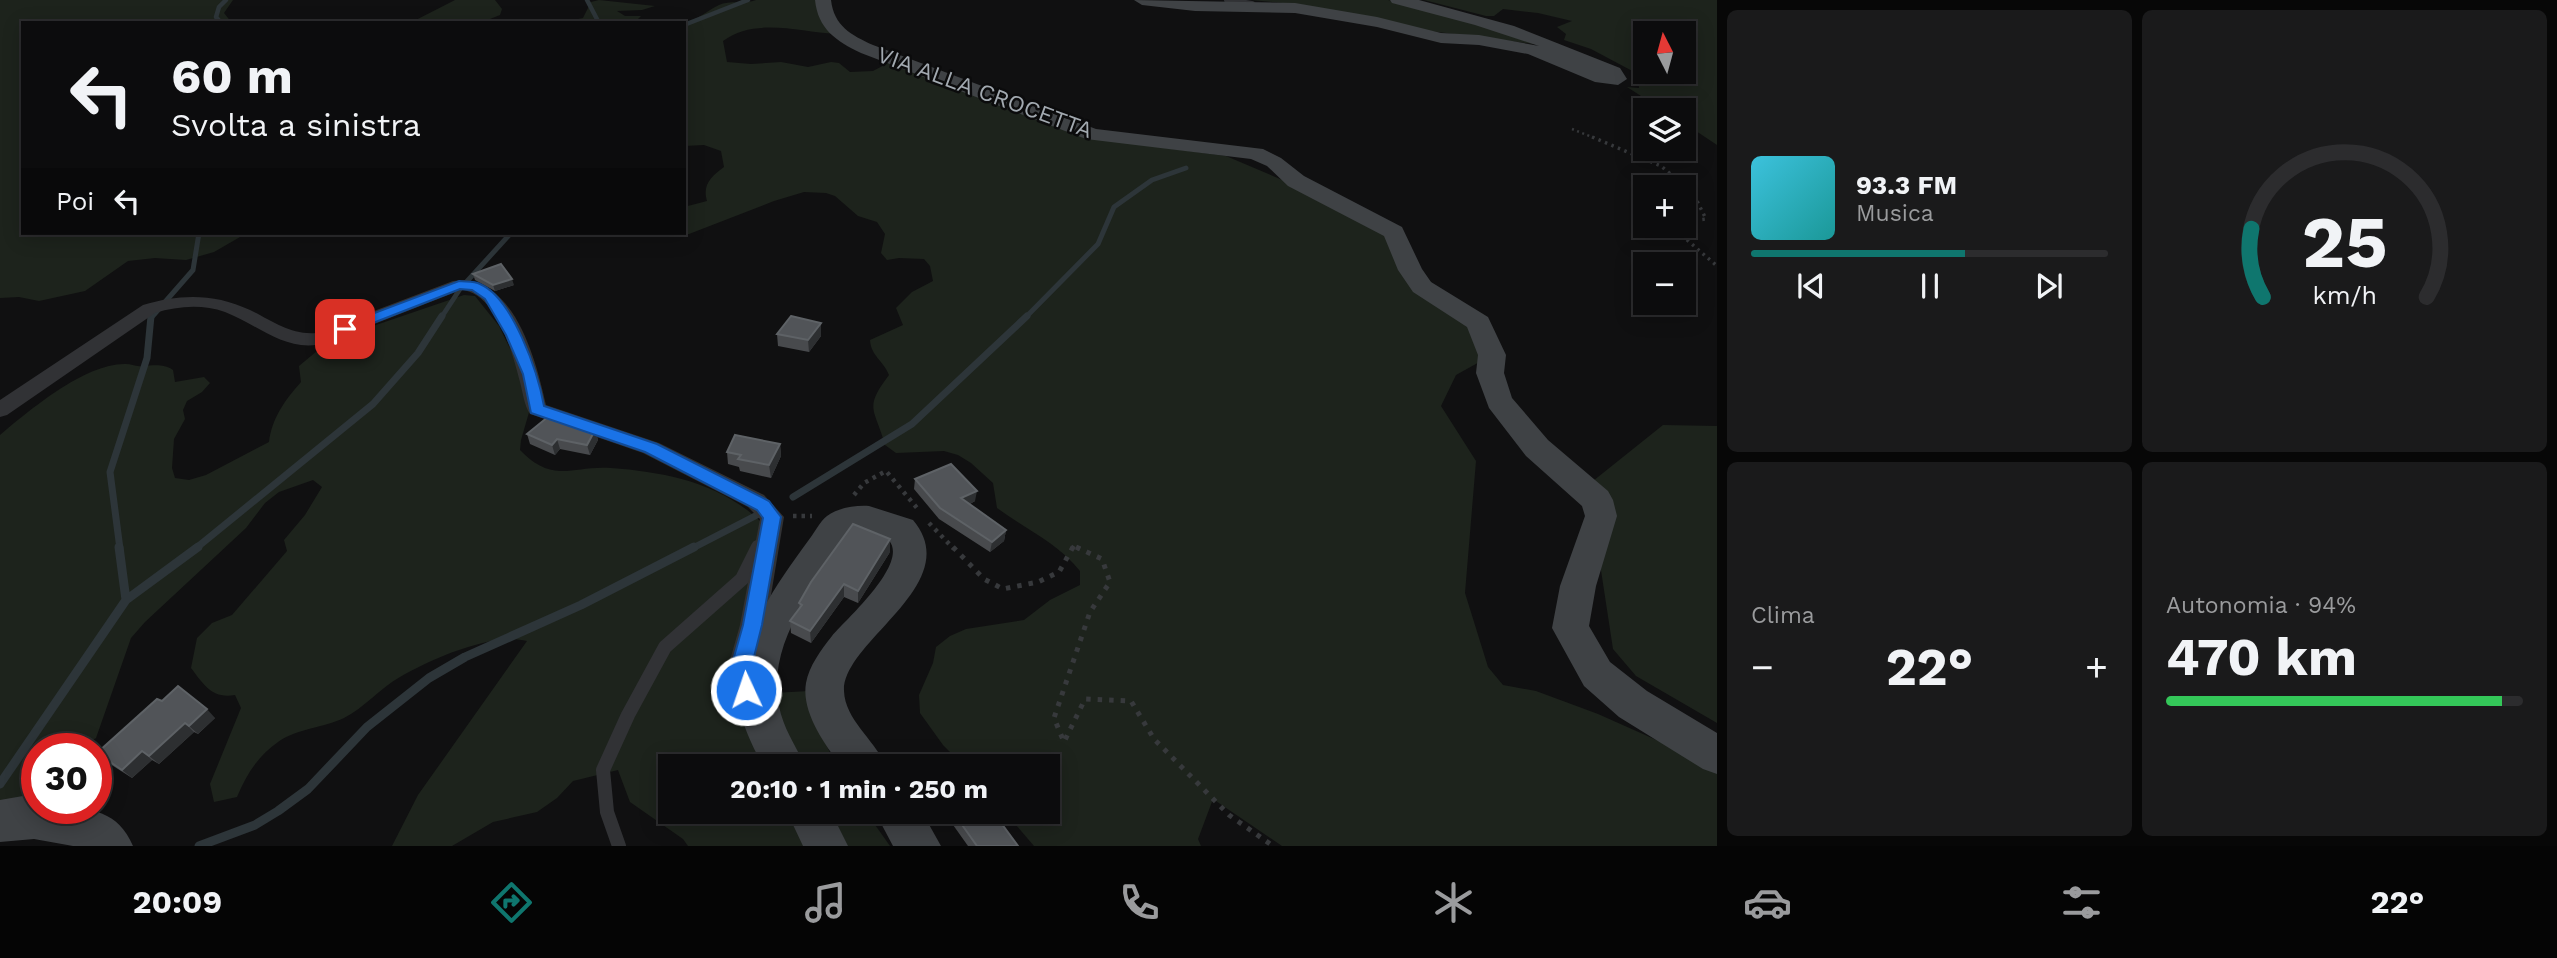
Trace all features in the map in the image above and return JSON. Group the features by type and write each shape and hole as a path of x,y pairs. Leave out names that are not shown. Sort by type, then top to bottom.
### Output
{"street":[{"name":"VIA ALLA CROCETTA","path":"823,0 825,18 834,29 845,39 867,49 1093,135 1256,153 1274,162 1296,181 1394,232 1410,270 1422,287 1479,323 1492,355 1490,373 1499,401 1537,449 1597,500 1601,516 1578,586 1570,628 1597,674 1633,704 1717,755"},
{"path":"1142,0 1195,6 1264,6 1377,22 1441,38 1499,43 1544,53 1595,77 1618,79 1614,72 1553,46 1452,12 1398,0"},
{"path":"0,410 149,309 172,301 193,299 241,312 289,339 302,342 319,339 459,285 483,290 513,335 530,374 537,409 651,448 756,501 772,517 753,625 738,678 746,690 758,697"},
{"path":"778,754 770,740 758,697 762,659 779,612 838,525 850,519 873,518 903,530 909,542 904,576 832,663 825,681 824,693 831,716 857,754"},
{"path":"0,821 19,817 64,820 94,833 111,846"},
{"path":"814,824 826,846"},
{"path":"904,824 919,846"}],"lane":[{"path":"1227,0 1264,6"},
{"path":"619,846 607,812 603,770 628,715 665,648 742,579 772,517"}],"path":[{"path":"1572,129 1661,166 1672,175"},
{"path":"1696,199 1706,219 1696,219"},
{"path":"1685,238 1717,266"},
{"path":"772,517 815,516 838,525 864,483 886,471 951,547 984,579 1003,589 1038,582 1059,572 1074,546 1102,559 1110,582 1090,612 1054,718 1064,742 1085,699 1131,701 1154,739 1229,815 1273,846"}],"shaded area":[{"path":"0,0 233,0 224,13 230,21 21,21 21,235 244,235 214,252 186,260 155,258 128,261 85,291 39,301 19,297 0,298"},
{"path":"455,0 495,0 502,9 500,15 485,21 414,21"},
{"path":"599,0 655,6 642,10 617,11 625,16 641,16 636,21 568,21 583,18 591,2"},
{"path":"819,0 836,34 778,28 749,29 723,41 727,62 781,62 808,67 831,62 839,63 850,72 873,71 892,61 1104,140 1226,156 1339,204 1376,225 1398,250 1489,338 1492,355 1456,375 1441,406 1476,461 1465,593 1488,667 1503,685 1536,691 1598,714 1717,767 1717,846 1282,846 1213,799 1198,839 1201,846 1034,846 1015,824 1060,824 1060,754 952,754 920,713 919,695 933,663 936,647 950,636 966,629 1024,620 1050,600 1080,585 1080,571 1062,552 997,508 993,483 971,463 944,451 896,453 885,445 875,416 874,402 889,375 873,350 870,340 903,325 896,308 912,292 933,281 930,266 924,259 887,260 881,253 885,234 877,222 858,216 835,196 826,193 804,192 686,234 686,206 707,201 707,185 724,167 721,151 704,145 686,146 686,22 732,2"},
{"path":"1251,0 1388,0 1457,16 1543,45 1430,31 1303,5"},
{"path":"1424,0 1717,0 1717,145 1696,131 1696,98 1644,98 1627,87 1639,88 1639,84 1696,84 1696,21 1633,21 1633,71 1591,49 1564,40 1566,34 1557,27 1572,21 1503,9 1494,16"},
{"path":"636,235 673,235 640,237"},
{"path":"464,295 475,296 499,326 514,357 530,409 520,450 532,461 553,470 611,468 652,473 691,482 728,498 761,522 734,694 764,754 658,754 658,822 630,802 618,770 573,781 557,798 537,812 493,822 452,846 392,846 418,795 527,641 497,640 445,655 393,682 344,718 286,737 271,747 259,760 237,797 214,802 210,784 241,708 235,695 214,693 191,668 197,638 212,623 232,615 287,551 284,540 305,515 322,487 313,480 279,492 265,503 246,528 131,638 98,733 21,733 21,803 0,807 0,435 59,390 93,371 126,364 161,366 173,370 175,382 204,377 210,383 202,392 187,401 183,410 185,419 174,439 172,468 175,478 189,480 206,475 269,442 280,410 301,382 299,366 329,341"},
{"path":"1663,425 1717,426 1717,723 1636,676 1613,649 1588,485"},
{"path":"809,691 821,735 831,754 790,754 777,725 773,693"},
{"path":"662,824 799,824 810,846 688,846 683,839"},
{"path":"826,824 874,824 890,846 838,846"}],"building":[{"path":"501,264 512,279 493,285 473,274"},
{"path":"791,316 821,323 808,340 777,334"},
{"path":"549,416 595,430 587,445 557,439 552,445 527,434"},
{"path":"735,435 780,444 769,465 738,459 741,455 727,452"},
{"path":"951,464 977,491 961,498 1006,530 992,542 940,508 915,479"},
{"path":"853,524 890,539 858,591 844,584 810,631 790,621 802,605 799,603 811,582"},
{"path":"178,686 207,709 189,726 185,723 149,756 142,751 122,770 112,763 112,740 157,699 162,701"},
{"path":"961,824 1002,824 1018,846 977,846"}],"waterway":[{"path":"219,21 216,17 219,7 226,0"},
{"path":"587,0 598,21"},
{"path":"686,24 748,0"},
{"path":"1027,316 1098,244 1114,207 1152,180 1186,168"},
{"path":"151,318 193,270 199,235"},
{"path":"441,318 460,289 509,235"},
{"path":"120,549 110,472 147,358 151,316"},
{"path":"195,549 373,404 418,353 442,316"},
{"path":"793,497 912,424 1027,316"},
{"path":"691,549 757,515"},
{"path":"119,547 126,600"},
{"path":"126,600 198,547"},
{"path":"199,846 255,825 278,811 308,789 367,727 429,678 465,657 581,605 694,547"},
{"path":"0,784 126,600"}],"route":[{"path":"345,329 459,285 476,286 490,297 513,335 530,374 537,409 651,448 763,505 772,517 753,625 738,678 746,690"}]}
